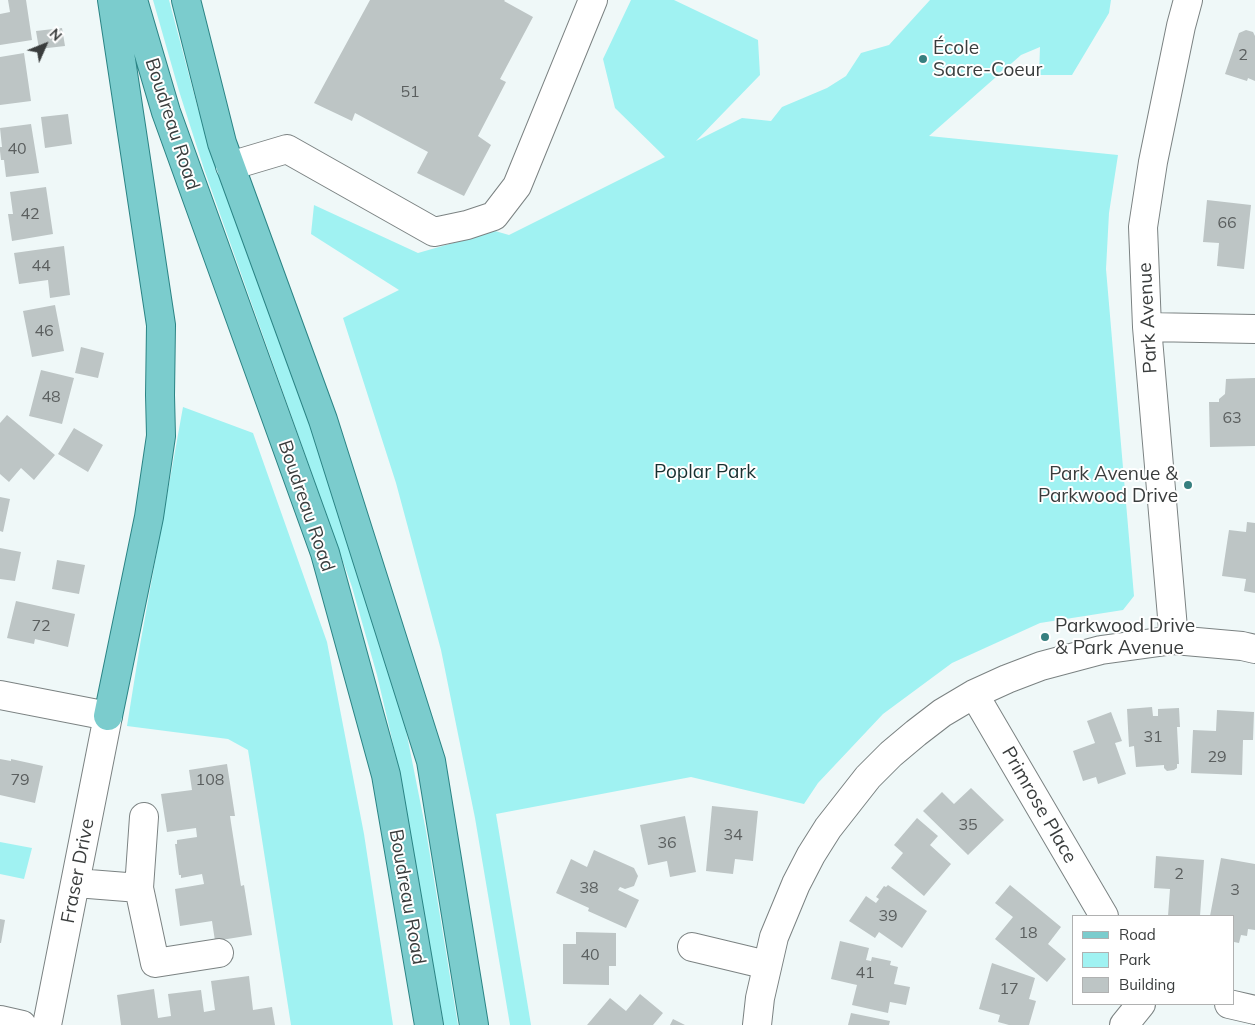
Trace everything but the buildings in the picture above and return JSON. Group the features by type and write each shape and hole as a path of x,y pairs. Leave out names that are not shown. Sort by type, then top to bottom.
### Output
{"main road":[{"path":"108,716 149,517 161,436 161,325 112,0"},
{"name":"Boudreau Road","path":"133,0 166,112 325,553 386,775 429,1025"},
{"path":"186,0 222,143 323,420 431,761 474,1025"}],"street":[{"path":"230,166 288,149 434,232 467,225 494,216 517,186 593,0"},
{"name":"Park Avenue","path":"1174,640 1147,327 1144,227 1152,162 1188,0"},
{"path":"1147,327 1255,329"},
{"path":"757,1025 767,965 780,921 796,884 815,848 842,808 868,777 891,754 942,713 974,694 1007,679 1041,666 1101,650 1174,640 1242,646 1255,649"},
{"name":"Primrose Place","path":"974,694 1103,915"},
{"path":"0,695 108,716"},
{"name":"Fraser Drive","path":"47,1025 108,716"},
{"path":"144,817 139,888 154,963 219,953"},
{"path":"76,883 139,888"},
{"path":"692,947 767,965"},
{"path":"1124,1025 1140,1005"},
{"path":"1233,1005 1255,1010"},
{"path":"0,1020 22,1025"}],"green space":[{"path":"153,0 169,0 198,109 328,468 399,695 426,831 458,1025 444,1025 395,752 377,675 352,587 204,169"},
{"name":"Poplar Park","path":"631,0 674,0 758,40 760,75 696,141 742,118 771,121 782,107 827,88 846,76 861,53 889,45 930,0 1111,0 1109,13 1072,75 1039,75 1040,47 1021,55 929,136 1118,155 1109,213 1106,269 1134,596 1123,610 1040,623 952,663 883,714 818,783 804,804 691,777 496,814 531,1025 510,1025 475,818 441,650 396,483 343,318 399,290 311,234 314,205 418,253 495,231 509,235 665,157 615,108 603,59"},
{"path":"183,407 253,433 327,642 364,834 393,1025 291,1025 248,750 228,739 127,726"},
{"path":"0,842 32,848 24,879 0,874"}],"place":[{"name":"École Sacre-Coeur","path":"923,59"},
{"name":"Park Avenue & Parkwood Drive","path":"1188,485"},
{"name":"Parkwood Drive & Park Avenue","path":"1045,637"}]}
